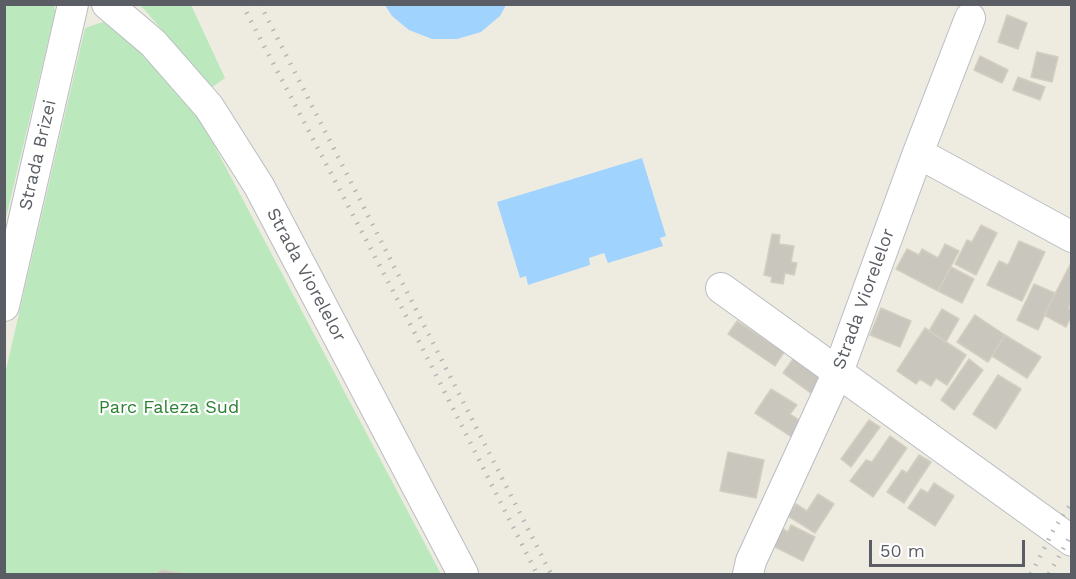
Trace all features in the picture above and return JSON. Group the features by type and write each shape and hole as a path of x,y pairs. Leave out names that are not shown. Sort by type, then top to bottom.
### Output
{"street":[{"name":"Strada Brizei","path":"6,293 73,4"},
{"name":"Strada Viorelelor","path":"107,4 153,43 209,107 253,176 464,574"},
{"name":"Strada Viorelelor","path":"748,574 751,561 838,372 970,18"},
{"path":"918,153 1071,237"},
{"path":"721,288 1071,542"}],"green space":[{"path":"5,4 54,5 55,12 5,222"},
{"path":"139,5 191,5 225,78 211,88"},
{"name":"Parc Faleza Sud","path":"103,22 145,53 197,113 441,574 5,574 5,374 85,28"}],"water":[{"path":"385,5 506,5 500,16 481,32 457,39 432,39 409,30 392,16"},
{"path":"642,158 666,236 660,238 663,246 608,263 604,253 589,258 590,265 528,285 526,276 520,278 497,202"}],"building":[{"path":"1007,15 1027,23 1018,49 998,42"},
{"path":"1037,52 1058,57 1052,82 1031,77"},
{"path":"980,56 1008,70 1002,83 974,70"},
{"path":"1018,77 1045,87 1040,100 1013,90"},
{"path":"981,225 997,233 976,275 955,264 967,240 972,242"},
{"path":"772,234 780,235 779,244 794,246 791,262 797,263 794,275 785,273 783,284 771,282 772,277 764,275"},
{"path":"1019,241 1045,252 1022,301 987,285 999,261 1008,265"},
{"path":"945,244 959,251 938,291 896,269 907,249 919,255 922,249 938,258"},
{"path":"1072,261 1072,302 1068,308 1072,310 1072,315 1066,327 1044,315"},
{"path":"951,267 974,279 962,303 938,291"},
{"path":"1034,284 1055,293 1038,330 1017,320"},
{"path":"881,308 911,321 900,347 870,335"},
{"path":"942,309 959,319 946,342 929,331"},
{"path":"975,315 1005,335 988,362 957,342"},
{"path":"737,321 784,352 775,366 728,334"},
{"path":"925,328 966,355 947,385 936,378 931,386 920,379 916,384 897,371"},
{"path":"1005,335 1041,357 1027,378 992,356"},
{"path":"798,352 831,383 819,399 783,373"},
{"path":"969,359 983,370 954,410 941,400"},
{"path":"998,375 1021,389 996,429 973,414"},
{"path":"771,389 797,405 790,414 802,422 792,437 755,413"},
{"path":"869,420 880,427 851,467 841,459"},
{"path":"890,436 907,448 873,497 850,481 866,460 872,462"},
{"path":"728,452 764,460 756,498 720,491"},
{"path":"919,455 931,462 904,503 887,492 902,470 907,473"},
{"path":"934,483 954,496 935,526 908,508 921,489 928,493"},
{"path":"818,494 834,504 815,533 788,516 796,504 807,511"},
{"path":"791,525 815,537 803,561 771,545 780,527 788,532"},
{"path":"162,570 179,573 180,574 156,574"}],"railway":[{"path":"242,4 404,312 537,574"},
{"path":"260,4 551,574"},
{"path":"1031,574 1054,529 1072,502"},
{"path":"1049,574 1072,533"}]}
